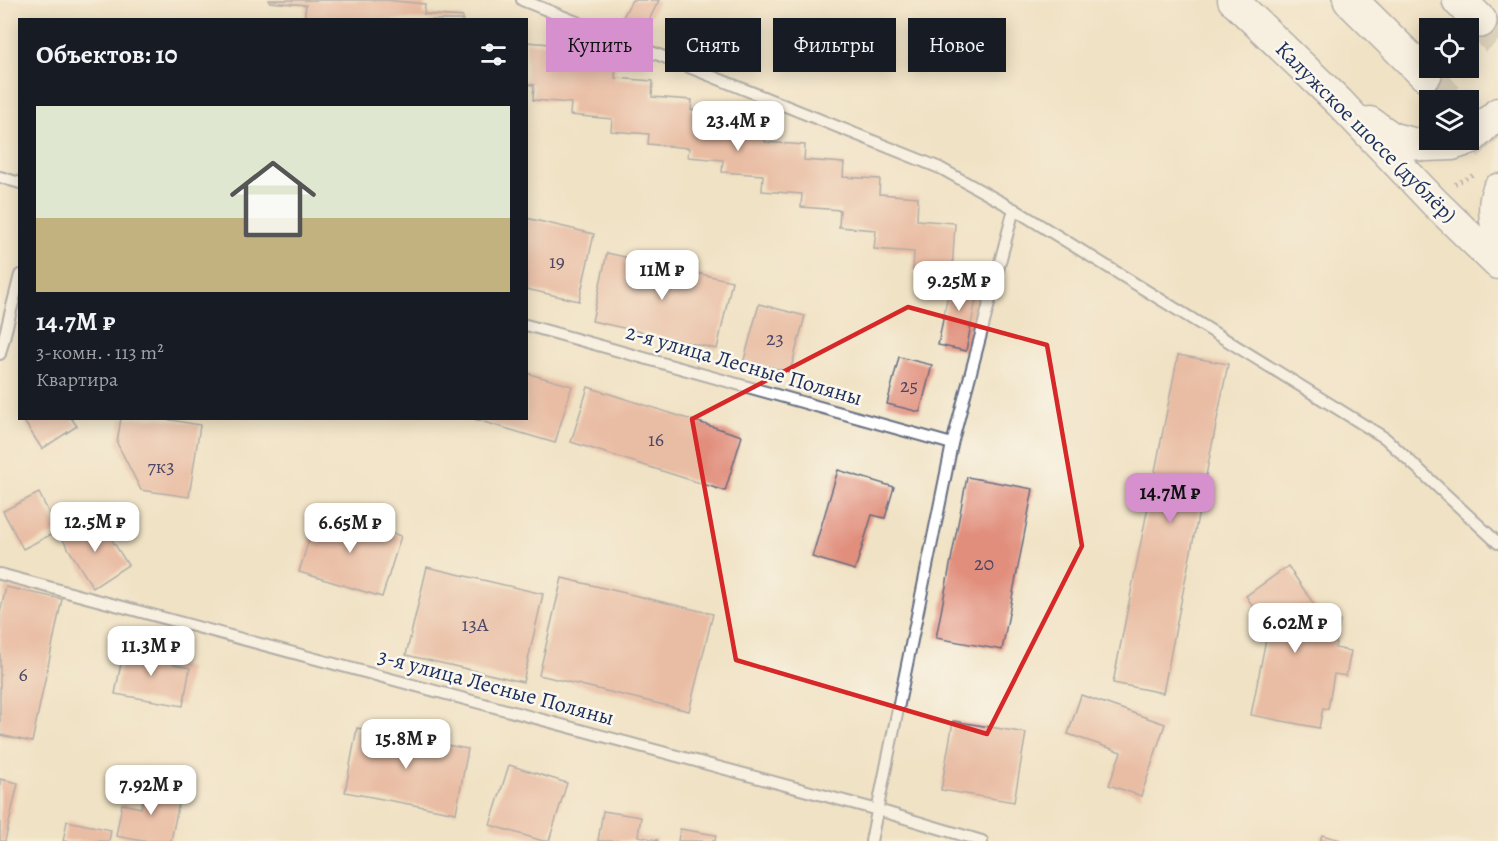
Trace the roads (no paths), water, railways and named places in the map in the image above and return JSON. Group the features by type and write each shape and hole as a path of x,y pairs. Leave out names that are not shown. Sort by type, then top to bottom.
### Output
{"highway":[{"path":"1350,0 1419,68"}],"main road":[{"name":"Калужское шоссе (дублёр)","path":"1233,0 1340,103 1434,202 1498,264"},
{"path":"1340,103 1393,138 1419,144"},
{"path":"1479,131 1498,113"},
{"path":"1498,189 1493,213 1498,237"}],"lane":[{"path":"522,0 940,168 1014,209 1385,438 1498,543"},
{"path":"0,177 18,182"},
{"path":"871,841 952,444 1014,209"},
{"path":"0,354 18,283"},
{"name":"2-я улица Лесные Поляны","path":"528,326 952,444"},
{"name":"3-я улица Лесные Поляны","path":"0,574 878,810 982,841"}],"tunnel":[{"path":"1480,21 1498,41"},
{"path":"1429,78 1440,90"},
{"path":"1479,134 1498,154"}]}
